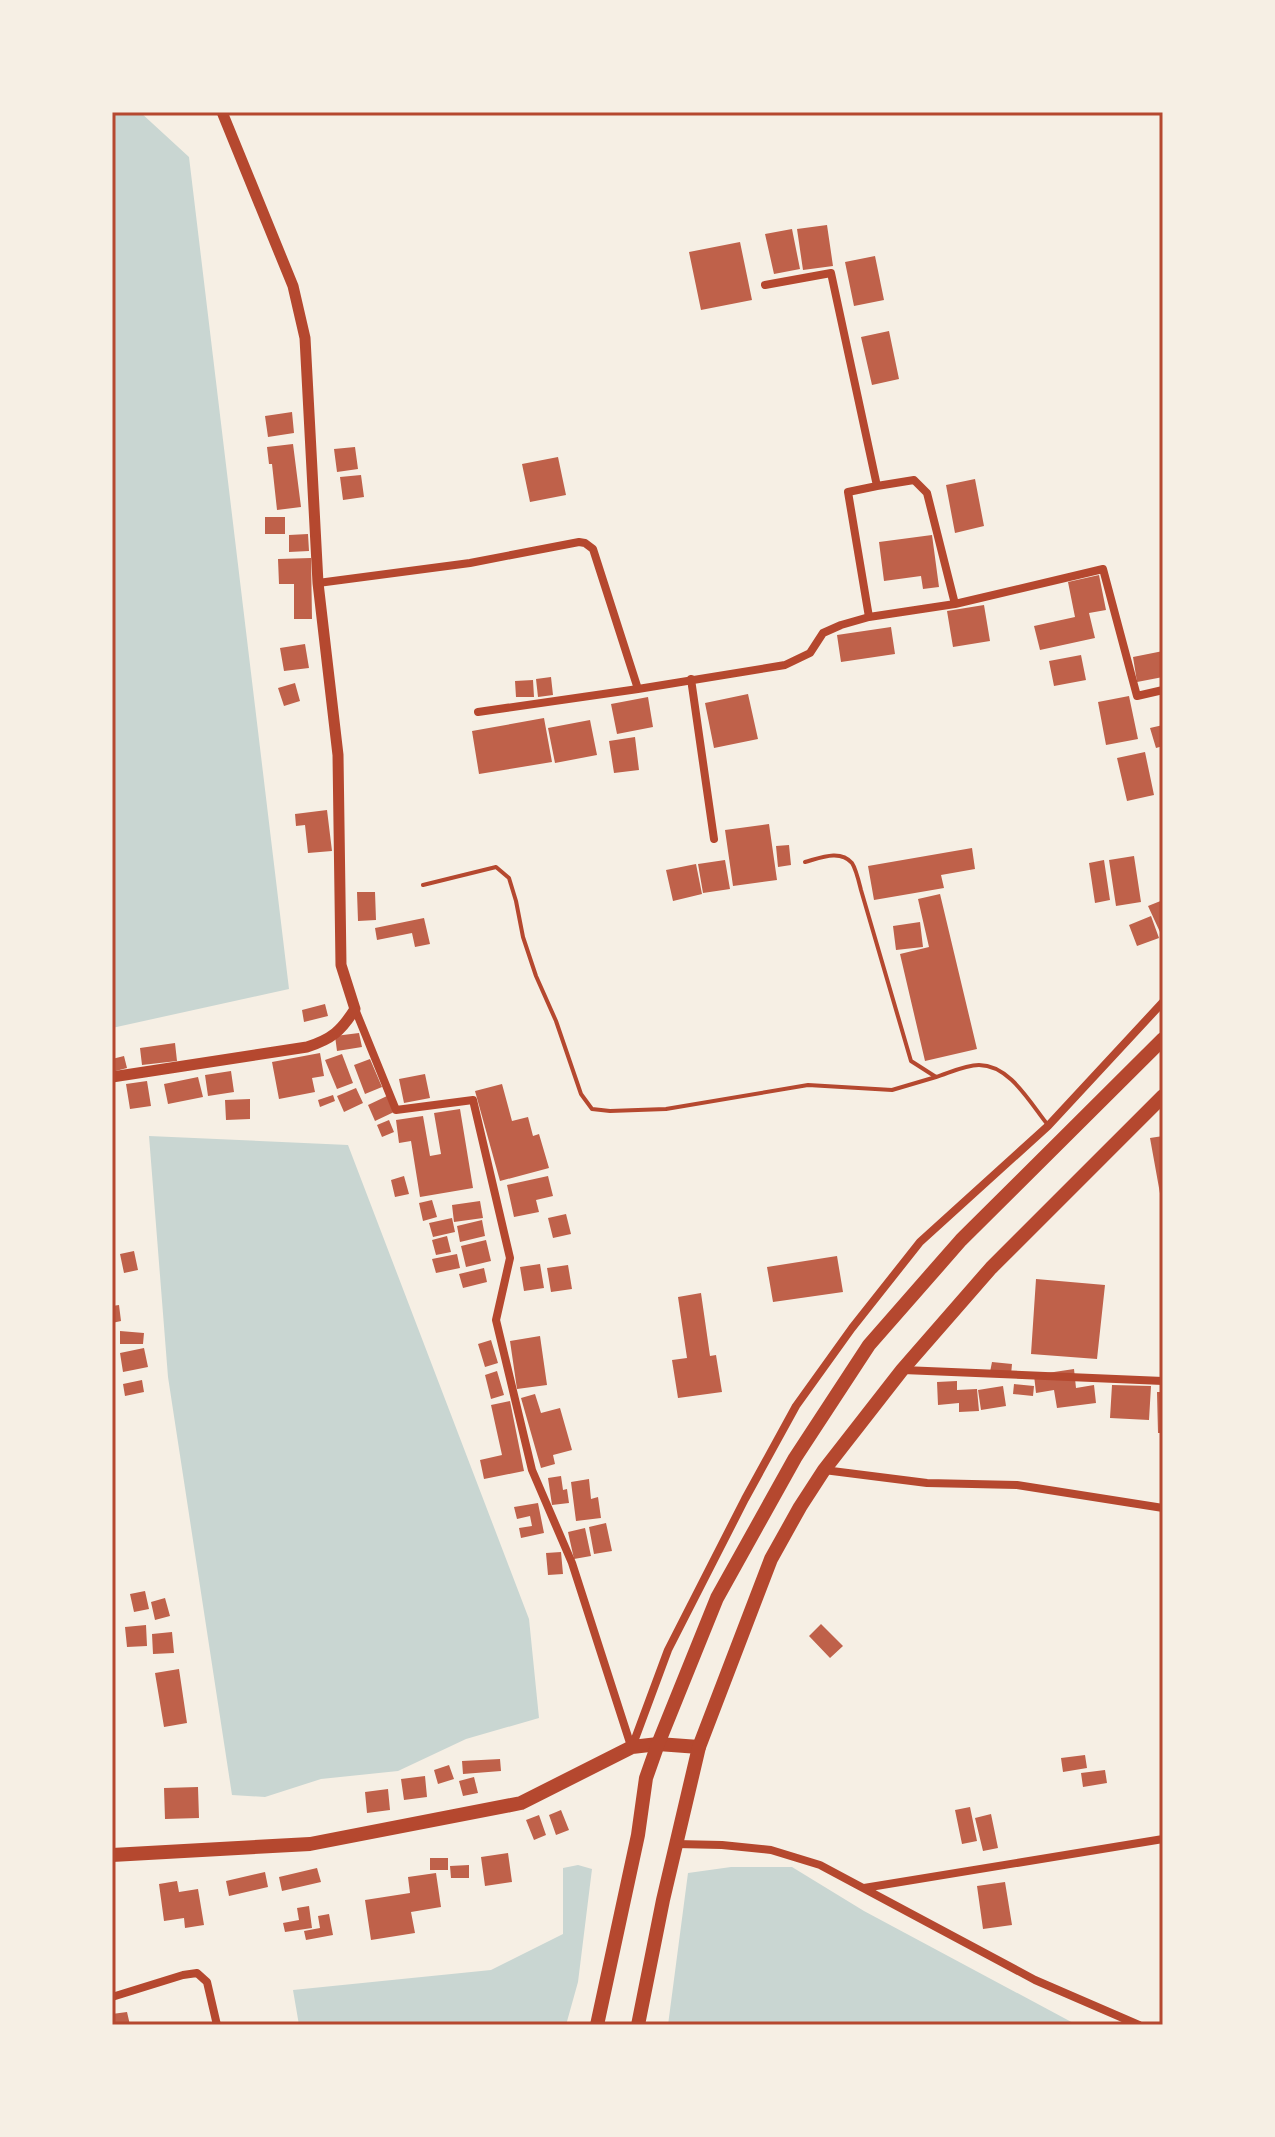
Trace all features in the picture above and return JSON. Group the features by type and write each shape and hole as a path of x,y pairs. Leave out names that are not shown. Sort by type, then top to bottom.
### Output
{"main road":[{"path":"597,2025 638,1835 646,1778 717,1598 795,1458 869,1345 961,1240 1163,1039"},
{"path":"638,2025 699,1747 771,1559 824,1470 902,1370 991,1268 1163,1096"},
{"path":"112,1855 310,1844 521,1803 632,1747 658,1744 699,1747"}],"street":[{"path":"222,112 293,286 305,338 318,583 338,755 341,965 355,1009 396,1110 473,1100 510,1258 496,1320 532,1470 572,1563 632,1747"},
{"path":"765,285 831,273 877,486"},
{"path":"869,617 848,492 914,480 927,493 955,604"},
{"path":"318,583 470,563 585,543 593,549 638,689"},
{"path":"478,712 785,665 810,653 823,633 841,625 869,617 955,604 1103,569 1137,696 1163,690"},
{"path":"691,679 714,839"},
{"path":"632,1747 668,1650 796,1406 920,1242 1048,1126 1163,1002"},
{"path":"112,1077 307,1047 339,1031 355,1009"},
{"path":"902,1370 1163,1381"},
{"path":"824,1470 927,1483 1017,1485 1163,1508"},
{"path":"863,1888 1163,1839"},
{"path":"676,1844 771,1850 820,1865 1035,1980 1139,2025"},
{"path":"112,1997 197,1973 207,1982 217,2025"}],"lane":[{"path":"805,862 839,855 852,863 911,1061 936,1077"},
{"path":"423,885 496,867 509,878 536,976 556,1021 581,1094 592,1109 666,1109 808,1085 892,1090 977,1065 995,1068 1009,1077 1048,1126"}],"shaded area":[{"path":"112,112 140,112 189,157 289,989 112,1028"},
{"path":"149,1136 348,1145 529,1619 539,1718 466,1739 398,1771 321,1779 265,1797 232,1795 168,1377"},
{"path":"578,1865 592,1869 578,1982 566,2025 299,2025 293,1990 491,1970 563,1934 563,1868"},
{"path":"731,1867 792,1867 864,1911 1077,2025 668,2025 688,1873"}],"building":[{"path":"827,225 833,266 803,270 797,229"},
{"path":"792,229 800,269 774,274 765,234"},
{"path":"740,242 752,300 701,310 689,252"},
{"path":"875,256 884,300 854,306 845,262"},
{"path":"889,331 899,379 872,385 861,337"},
{"path":"292,412 294,433 268,437 265,416"},
{"path":"293,444 301,507 277,510 267,447"},
{"path":"355,447 358,469 337,472 334,449"},
{"path":"558,457 566,495 530,502 522,464"},
{"path":"361,475 364,497 343,500 340,477"},
{"path":"975,479 984,526 955,533 946,485"},
{"path":"265,517 285,517 285,534 265,534"},
{"path":"308,534 309,551 289,552 289,535"},
{"path":"932,535 939,587 923,589 921,576 884,581 879,542"},
{"path":"311,558 312,619 294,619 294,584 279,584 278,559"},
{"path":"1099,575 1106,610 1089,613 1095,638 1040,650 1034,626 1075,617 1068,582"},
{"path":"984,605 990,641 953,647 947,611"},
{"path":"891,627 895,654 841,662 837,635"},
{"path":"305,644 309,668 284,671 280,648"},
{"path":"1163,651 1163,677 1137,682 1133,657"},
{"path":"1081,655 1086,680 1054,686 1049,661"},
{"path":"551,677 553,695 538,697 536,679"},
{"path":"533,680 534,697 516,697 515,681"},
{"path":"295,683 300,701 284,706 278,688"},
{"path":"748,694 758,739 714,748 705,703"},
{"path":"1129,696 1138,739 1106,745 1098,702"},
{"path":"648,697 653,727 617,734 611,704"},
{"path":"544,718 552,762 479,774 472,731"},
{"path":"590,720 597,755 555,763 548,728"},
{"path":"1163,725 1163,746 1156,748 1150,728"},
{"path":"635,737 639,770 614,773 609,741"},
{"path":"1145,752 1154,795 1127,801 1117,758"},
{"path":"327,810 332,851 308,853 305,825 296,826 295,814"},
{"path":"769,824 777,880 733,886 725,830"},
{"path":"789,845 791,865 778,867 776,846"},
{"path":"972,848 975,869 941,875 944,888 874,900 868,866"},
{"path":"1134,856 1141,902 1116,906 1109,860"},
{"path":"725,860 730,889 703,893 698,864"},
{"path":"1104,860 1110,900 1095,903 1089,863"},
{"path":"696,864 702,894 673,901 666,870"},
{"path":"357,892 375,892 376,920 358,921"},
{"path":"940,894 977,1049 925,1061 900,954 929,947 918,899"},
{"path":"1163,900 1163,931 1160,932 1148,906"},
{"path":"1151,916 1159,938 1137,946 1129,925"},
{"path":"424,918 430,944 415,947 412,933 377,940 375,928"},
{"path":"920,922 923,947 896,950 893,926"},
{"path":"325,1004 328,1016 304,1022 302,1010"},
{"path":"359,1033 362,1047 337,1051 335,1036"},
{"path":"175,1043 177,1061 142,1065 140,1048"},
{"path":"320,1053 324,1076 312,1078 315,1092 279,1099 272,1062"},
{"path":"342,1054 353,1083 337,1089 325,1060"},
{"path":"124,1056 127,1068 112,1072 112,1059"},
{"path":"370,1059 382,1087 365,1094 354,1065"},
{"path":"231,1071 234,1092 208,1096 205,1075"},
{"path":"425,1074 430,1098 404,1103 399,1079"},
{"path":"198,1077 203,1097 168,1104 164,1084"},
{"path":"147,1081 151,1106 130,1109 126,1084"},
{"path":"502,1084 512,1121 528,1117 533,1136 539,1134 549,1168 500,1181 475,1091"},
{"path":"356,1088 363,1103 344,1112 337,1096"},
{"path":"333,1095 335,1101 320,1107 318,1100"},
{"path":"387,1096 394,1112 375,1121 368,1105"},
{"path":"250,1099 250,1119 226,1120 225,1100"},
{"path":"460,1109 473,1188 420,1197 411,1141 399,1143 396,1120 423,1116 430,1156 441,1154 434,1113"},
{"path":"389,1120 394,1132 382,1137 377,1125"},
{"path":"1163,1136 1163,1199 1161,1199 1150,1138"},
{"path":"404,1176 409,1194 395,1197 391,1180"},
{"path":"548,1176 553,1196 536,1200 539,1212 514,1217 507,1185"},
{"path":"432,1200 437,1217 423,1221 419,1203"},
{"path":"480,1201 483,1218 454,1222 452,1205"},
{"path":"566,1214 571,1234 553,1238 548,1218"},
{"path":"452,1218 455,1232 433,1237 429,1223"},
{"path":"482,1220 485,1236 460,1242 457,1226"},
{"path":"447,1236 451,1252 436,1255 432,1240"},
{"path":"486,1240 491,1261 466,1267 461,1246"},
{"path":"134,1251 138,1270 124,1273 120,1254"},
{"path":"457,1254 460,1268 436,1273 432,1259"},
{"path":"837,1256 843,1292 773,1302 767,1267"},
{"path":"540,1264 544,1288 524,1291 520,1267"},
{"path":"568,1265 572,1289 551,1292 547,1268"},
{"path":"484,1268 487,1282 463,1288 459,1274"},
{"path":"1036,1279 1105,1285 1097,1359 1031,1354"},
{"path":"701,1293 710,1356 716,1355 722,1392 678,1398 672,1360 687,1358 678,1297"},
{"path":"119,1305 121,1321 112,1323 112,1306"},
{"path":"120,1331 144,1333 143,1344 120,1344"},
{"path":"540,1336 547,1385 517,1389 510,1341"},
{"path":"491,1340 498,1363 485,1367 478,1344"},
{"path":"144,1348 148,1367 123,1372 120,1353"},
{"path":"992,1362 1012,1364 1011,1375 990,1372"},
{"path":"1074,1369 1076,1388 1094,1385 1096,1403 1057,1408 1054,1390 1036,1393 1034,1375"},
{"path":"497,1371 504,1395 491,1399 485,1375"},
{"path":"142,1380 144,1392 125,1396 123,1384"},
{"path":"957,1381 957,1390 977,1389 979,1411 959,1412 959,1403 938,1405 937,1382"},
{"path":"1014,1384 1034,1386 1033,1396 1013,1394"},
{"path":"1112,1385 1151,1386 1149,1420 1110,1418"},
{"path":"1003,1386 1006,1406 981,1410 978,1390"},
{"path":"1157,1392 1163,1392 1163,1433 1158,1433"},
{"path":"535,1394 541,1413 560,1408 572,1450 553,1455 555,1464 541,1468 521,1398"},
{"path":"510,1401 524,1471 484,1479 480,1460 502,1455 491,1405"},
{"path":"561,1476 569,1503 552,1505 548,1478"},
{"path":"589,1479 591,1499 598,1497 601,1518 576,1521 571,1482"},
{"path":"538,1503 544,1533 521,1538 519,1528 532,1526 530,1516 517,1519 514,1507"},
{"path":"606,1523 612,1551 594,1554 589,1527"},
{"path":"585,1528 591,1556 574,1559 568,1532"},
{"path":"561,1552 563,1574 548,1575 546,1553"},
{"path":"145,1591 149,1609 134,1612 130,1594"},
{"path":"165,1598 170,1616 155,1620 151,1602"},
{"path":"821,1624 843,1646 830,1658 809,1636"},
{"path":"146,1625 147,1646 127,1647 125,1627"},
{"path":"172,1632 174,1653 153,1654 152,1634"},
{"path":"179,1669 187,1723 164,1727 155,1673"},
{"path":"1085,1755 1087,1768 1063,1772 1061,1758"},
{"path":"500,1759 501,1771 463,1774 462,1761"},
{"path":"449,1765 454,1779 438,1784 434,1770"},
{"path":"1105,1770 1107,1783 1083,1787 1081,1773"},
{"path":"425,1776 427,1797 404,1800 401,1779"},
{"path":"474,1777 478,1793 463,1796 459,1781"},
{"path":"198,1787 199,1818 165,1819 164,1788"},
{"path":"388,1789 390,1810 367,1813 365,1792"},
{"path":"970,1807 977,1841 962,1844 955,1810"},
{"path":"561,1810 569,1830 556,1835 549,1815"},
{"path":"991,1814 998,1848 983,1851 975,1818"},
{"path":"539,1815 546,1835 534,1840 526,1820"},
{"path":"508,1853 512,1882 485,1886 481,1857"},
{"path":"430,1858 448,1858 448,1870 430,1870"},
{"path":"469,1865 469,1878 451,1878 450,1866"},
{"path":"317,1868 321,1882 282,1891 279,1877"},
{"path":"265,1872 268,1887 229,1896 226,1881"},
{"path":"436,1873 441,1907 411,1912 415,1933 371,1940 365,1900 410,1893 408,1877"},
{"path":"177,1881 179,1892 198,1889 204,1925 185,1928 184,1918 164,1921 159,1884"},
{"path":"1005,1882 1012,1925 983,1929 977,1886"},
{"path":"309,1906 312,1928 285,1932 283,1923 299,1920 297,1908"},
{"path":"329,1914 333,1935 306,1940 304,1931 320,1928 318,1916"},
{"path":"127,2012 130,2025 112,2025 112,2014"}]}
